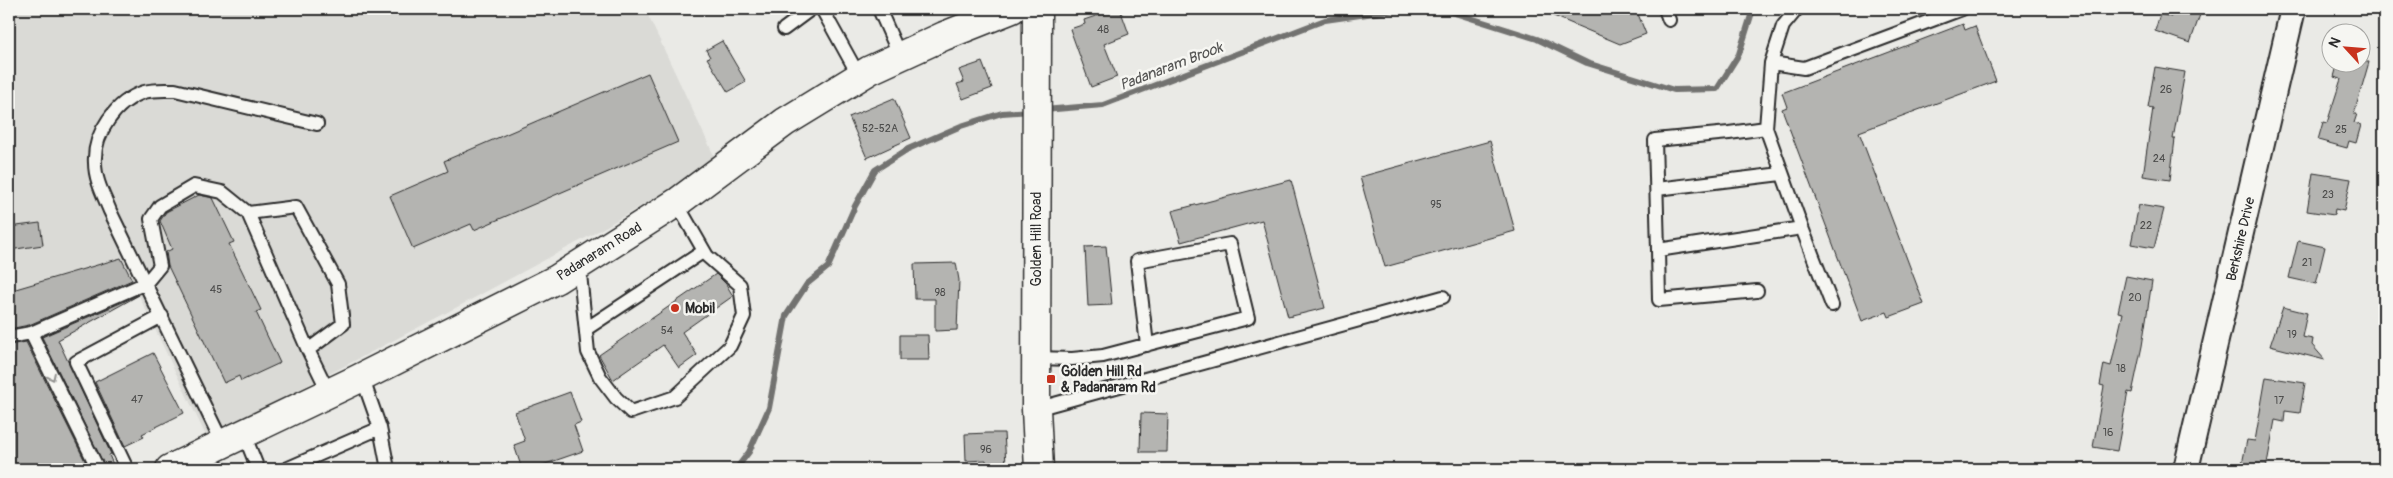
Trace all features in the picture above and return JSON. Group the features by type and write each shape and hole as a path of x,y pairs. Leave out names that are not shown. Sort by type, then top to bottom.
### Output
{"main road":[{"name":"Padanaram Road","path":"170,469 362,377 557,279 676,202 785,122 859,76 900,56 1012,9"},
{"name":"Golden Hill Road","path":"1037,9 1036,409 1039,469"}],"street":[{"name":"Berkshire Drive","path":"2186,469 2293,9"}],"lane":[{"path":"784,29 810,9"},
{"path":"822,9 859,76"},
{"path":"879,9 900,56"},
{"path":"1797,9 1783,26 1771,63 1766,128 1832,304"},
{"path":"1771,63 1804,68 1962,9"},
{"path":"258,469 234,439 162,316 110,211 97,180 94,165 95,152 103,128 127,101 145,92 175,90 317,124"},
{"path":"1756,292 1659,300 1655,140 1766,128"},
{"path":"1657,189 1782,174"},
{"path":"9,337 31,333 146,283 160,266 151,219 160,206 194,186 222,192 248,213 308,350 329,393"},
{"path":"579,264 588,352 600,376 616,398 631,412 675,396 730,346 744,316 740,285 704,251 676,202"},
{"path":"248,213 296,207 338,284 343,324 308,350"},
{"path":"1658,250 1802,228"},
{"path":"1036,358 1072,359 1104,356 1147,345 1248,318 1230,244 1138,261 1147,345"},
{"path":"586,329 704,251"},
{"path":"1036,409 1443,297"},
{"path":"127,469 76,362 162,316"},
{"path":"31,333 98,469"},
{"path":"362,377 380,428 388,469"},
{"path":"286,469 380,428"}],"shaded area":[{"path":"9,9 645,9 717,162 593,234 207,438 121,258 9,291"}],"building":[{"path":"1120,9 1129,34 1104,44 1117,77 1091,87 1070,29 1085,24 1084,20"},
{"path":"1537,9 1636,9 1646,34 1620,44"},
{"path":"2174,9 2202,9 2190,43 2155,31 2160,14 2171,17"},
{"path":"1963,24 1965,30 1975,26 1996,81 1859,132 1924,304 1889,317 1887,312 1862,321 1782,109 1787,107 1782,93"},
{"path":"722,41 746,82 728,92 707,58 710,57 706,50"},
{"path":"982,62 992,88 963,99 957,84 964,82 959,70"},
{"path":"2155,67 2185,72 2173,139 2175,139 2170,180 2143,176 2153,108 2148,107"},
{"path":"2335,72 2366,72 2354,114 2357,114 2354,123 2361,125 2356,143 2349,141 2347,148 2318,140 2323,122 2327,123 2341,79 2334,77"},
{"path":"648,73 678,142 474,230 471,224 413,249 390,196 448,171 444,161"},
{"path":"894,98 911,138 867,158 849,117"},
{"path":"1490,141 1515,231 1385,267 1360,177"},
{"path":"2313,173 2351,179 2344,211 2335,209 2334,215 2307,211"},
{"path":"1291,180 1325,308 1288,317 1262,220 1181,242 1172,211"},
{"path":"199,195 213,198 234,242 229,244 261,310 256,312 280,363 241,381 239,376 224,383 168,266 166,252 172,249 160,221 166,212"},
{"path":"2139,205 2164,209 2154,248 2131,244"},
{"path":"40,223 43,245 9,250 9,227"},
{"path":"2298,241 2325,247 2316,284 2289,278"},
{"path":"1106,246 1112,305 1088,306 1085,247"},
{"path":"121,258 132,280 29,325 9,329 9,291"},
{"path":"956,263 959,280 957,330 935,331 935,299 915,299 914,264"},
{"path":"716,274 726,284 733,296 682,332 697,355 679,368 663,345 613,380 599,355"},
{"path":"2126,276 2152,281 2142,346 2132,393 2128,392 2117,451 2093,447 2104,386 2100,385 2104,364 2111,366 2123,313 2118,312"},
{"path":"139,295 58,340 111,454 109,455 115,469 106,469 42,337"},
{"path":"2283,307 2307,313 2302,337 2313,339 2312,345 2325,360 2270,346"},
{"path":"900,335 928,335 929,360 900,360"},
{"path":"26,342 89,469 9,469 9,345"},
{"path":"153,353 184,413 142,434 144,437 125,446 95,382"},
{"path":"2266,377 2305,383 2300,413 2285,411 2284,422 2275,420 2266,469 2241,469 2247,440 2255,441"},
{"path":"570,392 581,422 574,425 583,451 531,469 522,469 514,445 525,441 515,412"},
{"path":"1141,413 1168,414 1167,452 1140,452"},
{"path":"1004,433 1006,464 986,466 986,460 966,461 965,434"}],"waterway":[{"name":"Padanaram Brook","path":"1044,110 1103,105 1325,20 1395,10 1445,10 1537,39 1587,63 1674,90 1717,89 1739,54 1753,9"},
{"name":"Padanaram Brook","path":"736,469 749,452 769,408 786,316 807,284 828,267 855,206 875,170 908,149 961,126 1002,113 1031,111"}],"place":[{"name":"Mobil","path":"675,308"},
{"name":"Golden Hill Rd & Padanaram Rd","path":"1051,379"}]}
